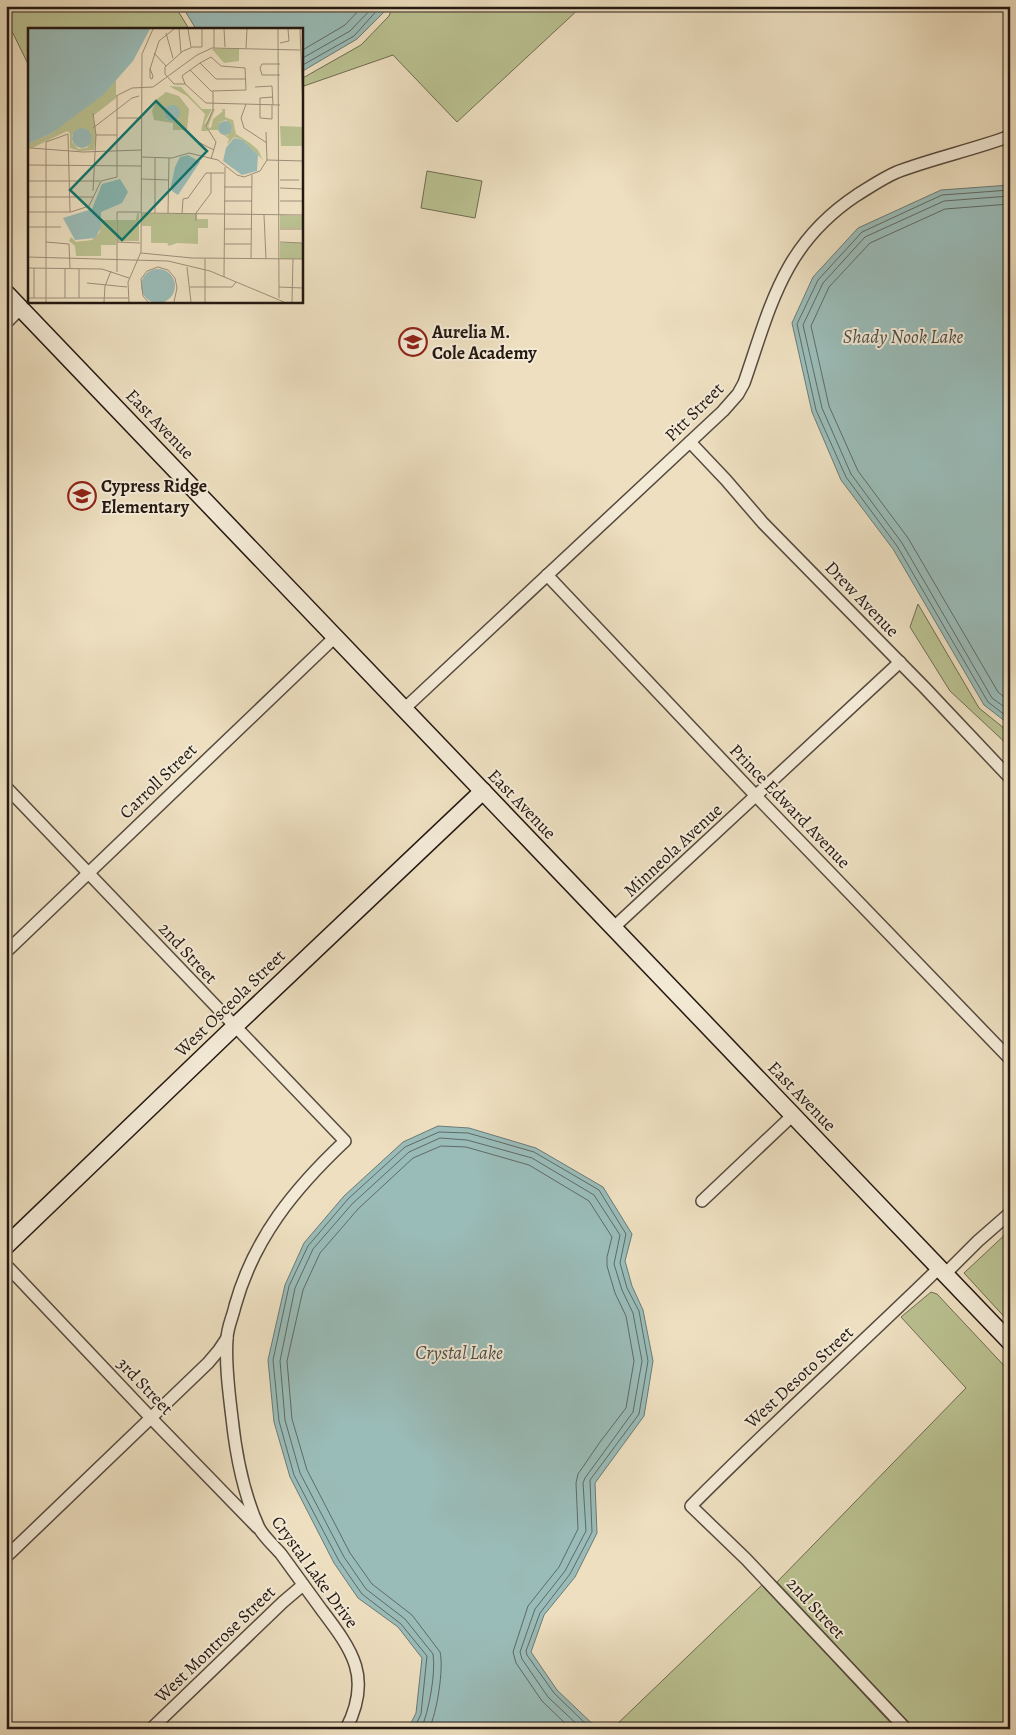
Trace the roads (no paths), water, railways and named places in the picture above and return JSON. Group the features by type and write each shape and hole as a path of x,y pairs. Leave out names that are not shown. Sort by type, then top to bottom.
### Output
{"street":[{"name":"Pitt Street","path":"404,709 723,411 738,394 744,383 772,300 784,274 806,240 825,220 848,201 897,173 1010,136"},
{"name":"East Avenue","path":"6,293 1010,1342"},
{"path":"6,324 21,308"},
{"name":"Drew Avenue","path":"690,442 763,522 1010,778"},
{"name":"Prince Edward Avenue","path":"547,575 756,796 1010,1059"},
{"name":"Carroll Street","path":"6,952 335,636"},
{"name":"Minneola Avenue","path":"614,928 900,662"},
{"name":"2nd Street","path":"6,787 345,1141"},
{"name":"West Osceola Street","path":"6,1246 483,791"},
{"path":"702,1201 793,1115"},
{"name":"Crystal Lake Drive","path":"345,1141 299,1188 261,1241 250,1262 242,1284 227,1338 229,1396 236,1458 243,1484 260,1530 340,1634 351,1650 355,1660 358,1676 356,1708 346,1729"},
{"path":"942,1271 1010,1213"},
{"name":"3rd Street","path":"6,1265 260,1530"},
{"name":"West Desoto Street","path":"699,1514 692,1506 743,1454 887,1319 942,1271"},
{"path":"6,1557 208,1363 227,1338"},
{"name":"2nd Street","path":"699,1514 746,1559 906,1729"},
{"name":"West Montrose Street","path":"151,1729 283,1602 304,1585"}],"water":[{"path":"182,6 387,6 384,12 357,39 302,71 302,28 195,28"},
{"name":"Shady Nook Lake","path":"1010,185 1010,725 984,705 893,549 841,480 812,412 792,323 813,277 858,228 941,190"},
{"name":"Crystal Lake","path":"438,1126 469,1128 536,1148 603,1187 632,1234 625,1261 632,1286 643,1310 653,1361 644,1416 595,1483 597,1533 575,1577 544,1615 531,1652 557,1690 598,1729 408,1729 416,1713 422,1658 398,1627 358,1598 334,1563 290,1477 274,1422 268,1360 285,1285 304,1243 344,1196 403,1142"}],"place":[{"name":"Aurelia M. Cole Academy","path":"413,342"},
{"name":"Cypress Ridge Elementary","path":"82,496"}]}
